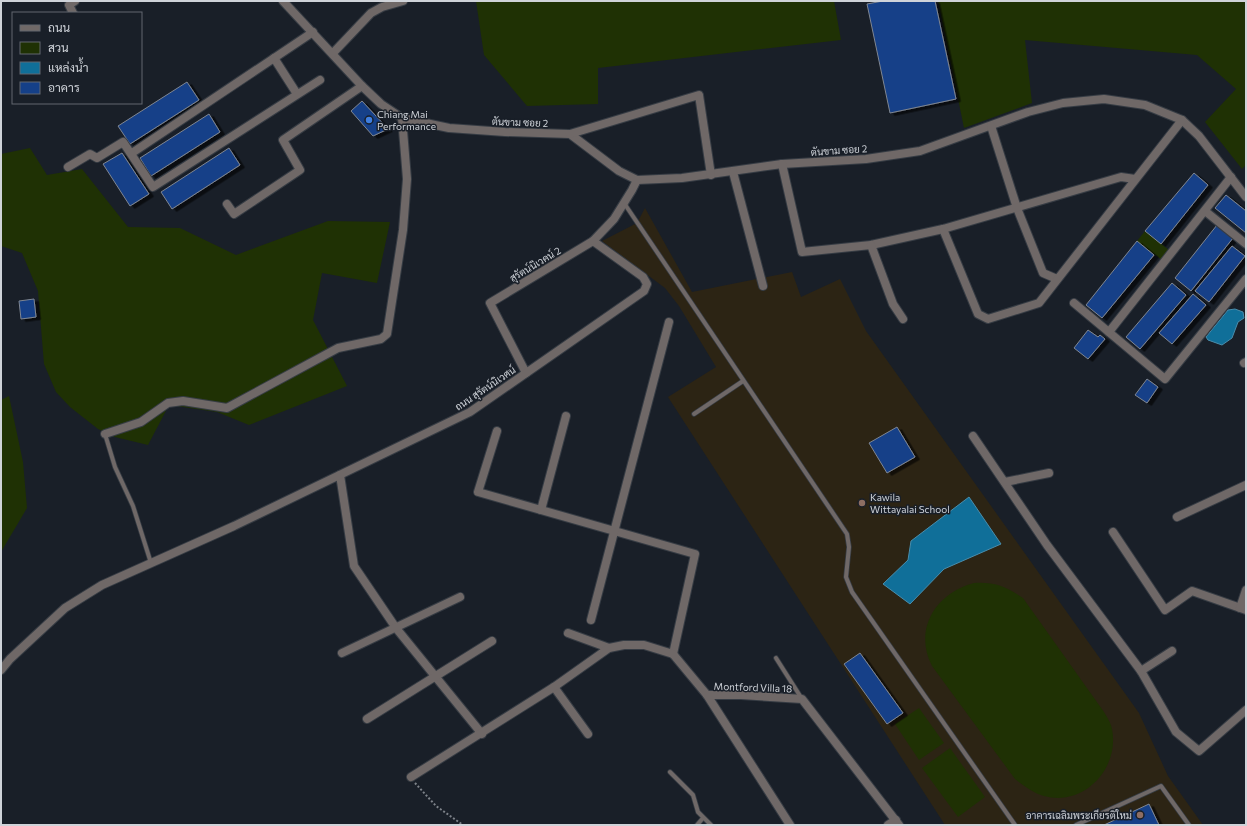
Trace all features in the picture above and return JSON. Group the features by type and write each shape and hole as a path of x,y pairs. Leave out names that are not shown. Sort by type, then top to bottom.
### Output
{"street":[{"path":"72,12 69,5 74,1"},
{"path":"105,434 141,422 168,403 183,401 227,408 338,348 381,339 387,334 403,230 407,179 402,118 381,104 362,86 333,53 283,1"},
{"path":"333,53 371,13 382,7 404,1"},
{"path":"132,153 313,32"},
{"path":"274,58 298,94"},
{"path":"68,167 90,154 97,158 123,142 132,153 153,187 320,80"},
{"path":"227,204 234,214 300,170 282,140 362,86"},
{"path":"570,134 699,95 711,174"},
{"name":"ตันขาม ซอย 2","path":"402,118 449,128 505,132 570,134 618,171 637,180 682,178 782,164 866,159 920,151 1028,112 1063,103 1104,99 1145,105 1182,120 1199,136 1246,197"},
{"path":"943,229 978,314 988,319 1039,303 1182,120"},
{"path":"991,126 1017,208 1044,273 1057,279"},
{"path":"782,164 802,252 871,245 943,229 1121,177 1135,180"},
{"path":"733,172 763,286"},
{"path":"1109,332 1231,177"},
{"name":"สุรัตน์นิเวคน์ 2","path":"526,373 490,303 593,241 614,219 637,180"},
{"path":"1205,211 1246,244"},
{"name":"ถนน สุรัตน์นิเวศน์","path":"1,670 10,659 65,608 102,585 234,526 470,412 644,291 647,284 643,277 593,241"},
{"path":"871,245 893,304 903,319"},
{"path":"1074,303 1165,379 1246,279"},
{"path":"591,620 669,322"},
{"path":"541,510 566,416"},
{"path":"411,777 482,734 554,687 609,648 624,645 644,645 673,654 695,554 478,492 497,431"},
{"path":"973,436 1047,545 1141,671 1176,732 1199,751 1246,710"},
{"path":"1005,482 1049,473"},
{"path":"340,475 354,566 396,628 482,734"},
{"path":"1177,517 1246,485"},
{"path":"1113,532 1165,610 1192,591 1243,609 1246,590"},
{"path":"342,653 460,597"},
{"path":"568,633 609,648"},
{"path":"367,719 492,641"},
{"path":"1141,671 1172,651"},
{"name":"Montford Villa 18","path":"673,654 707,695 741,695 802,699 898,823"},
{"path":"554,687 588,734"},
{"path":"707,695 790,825"},
{"path":"888,825 898,823"}],"lane":[{"path":"624,203 847,534 849,547 846,578 852,592 1015,825"},
{"path":"694,414 743,381"},
{"path":"105,434 115,467 133,506 151,563"},
{"path":"776,658 802,699"},
{"path":"670,772 693,795 698,812 711,825"},
{"path":"1076,825 1161,786 1189,825"},
{"path":"697,825 703,818"}],"path":[{"path":"411,777 436,806 463,825"}],"shaded area":[{"name":"Kawila Wittayalai School","path":"645,208 692,292 792,272 801,297 840,279 866,331 1139,713 1168,776 1203,825 945,825 668,397 716,367 679,306 665,288 602,241 637,223"}],"green space":[{"path":"476,1 834,1 841,40 598,68 598,104 527,106 484,55"},
{"path":"938,1 1246,1 1246,165 1242,169 1205,122 1236,89 1197,55 1025,40 1032,103 964,128"},
{"path":"30,148 47,175 82,169 128,227 180,228 236,255 328,221 390,222 377,283 322,273 313,320 347,386 249,425 217,412 169,405 148,445 115,437 98,429 70,407 56,392 44,364 38,291 22,253 1,246 1,154"},
{"path":"1145,231 1169,250 1162,260 1137,241"},
{"path":"9,396 23,462 27,508 1,552 1,400"},
{"path":"974,583 994,584 1011,590 1023,598 1109,720 1112,729 1113,744 1105,770 1096,781 1085,790 1073,796 1059,798 1040,795 1025,787 1015,779 932,666 927,652 925,639 927,626 932,614 939,604 949,595"},
{"path":"919,708 944,743 919,760 895,724"},
{"path":"950,748 985,797 958,817 922,768"}],"water":[{"path":"1235,309 1243,312 1244,318 1238,322 1232,338 1222,345 1208,340 1206,337 1228,310"},
{"path":"969,497 1001,544 944,569 910,604 883,584 908,560 911,541"}],"building":[{"path":"883,1 935,1 956,99 890,113 867,4"},
{"path":"187,82 199,100 130,144 118,126"},
{"name":"Chiang Mai Performance","path":"362,101 388,129 373,136 351,111"},
{"path":"209,114 220,132 151,176 140,158"},
{"path":"229,148 240,165 172,209 161,192"},
{"path":"122,153 149,194 130,206 103,164"},
{"path":"1194,173 1208,185 1161,244 1145,231"},
{"path":"1226,195 1246,211 1246,233 1215,208"},
{"path":"1217,225 1233,238 1191,291 1175,278"},
{"path":"1137,241 1154,255 1102,318 1086,305"},
{"path":"1232,246 1245,256 1209,302 1195,291"},
{"path":"1172,283 1186,295 1140,349 1126,337"},
{"path":"1193,294 1206,305 1172,344 1159,333"},
{"path":"34,299 36,317 21,319 19,301"},
{"path":"1088,330 1098,337 1100,335 1105,339 1088,359 1074,348"},
{"path":"1147,379 1158,387 1147,403 1135,395"},
{"path":"897,427 915,457 887,473 869,443"},
{"path":"860,653 903,713 887,724 844,664"},
{"name":"อาคารเฉลิมพระเกียรติใหม่","path":"1149,804 1159,825 1104,825"}],"place":[{"name":"Chiang Mai Performance","path":"369,120"},
{"name":"Kawila Wittayalai School","path":"862,503"},
{"name":"อาคารเฉลิมพระเกียรติใหม่","path":"1140,815"}]}
